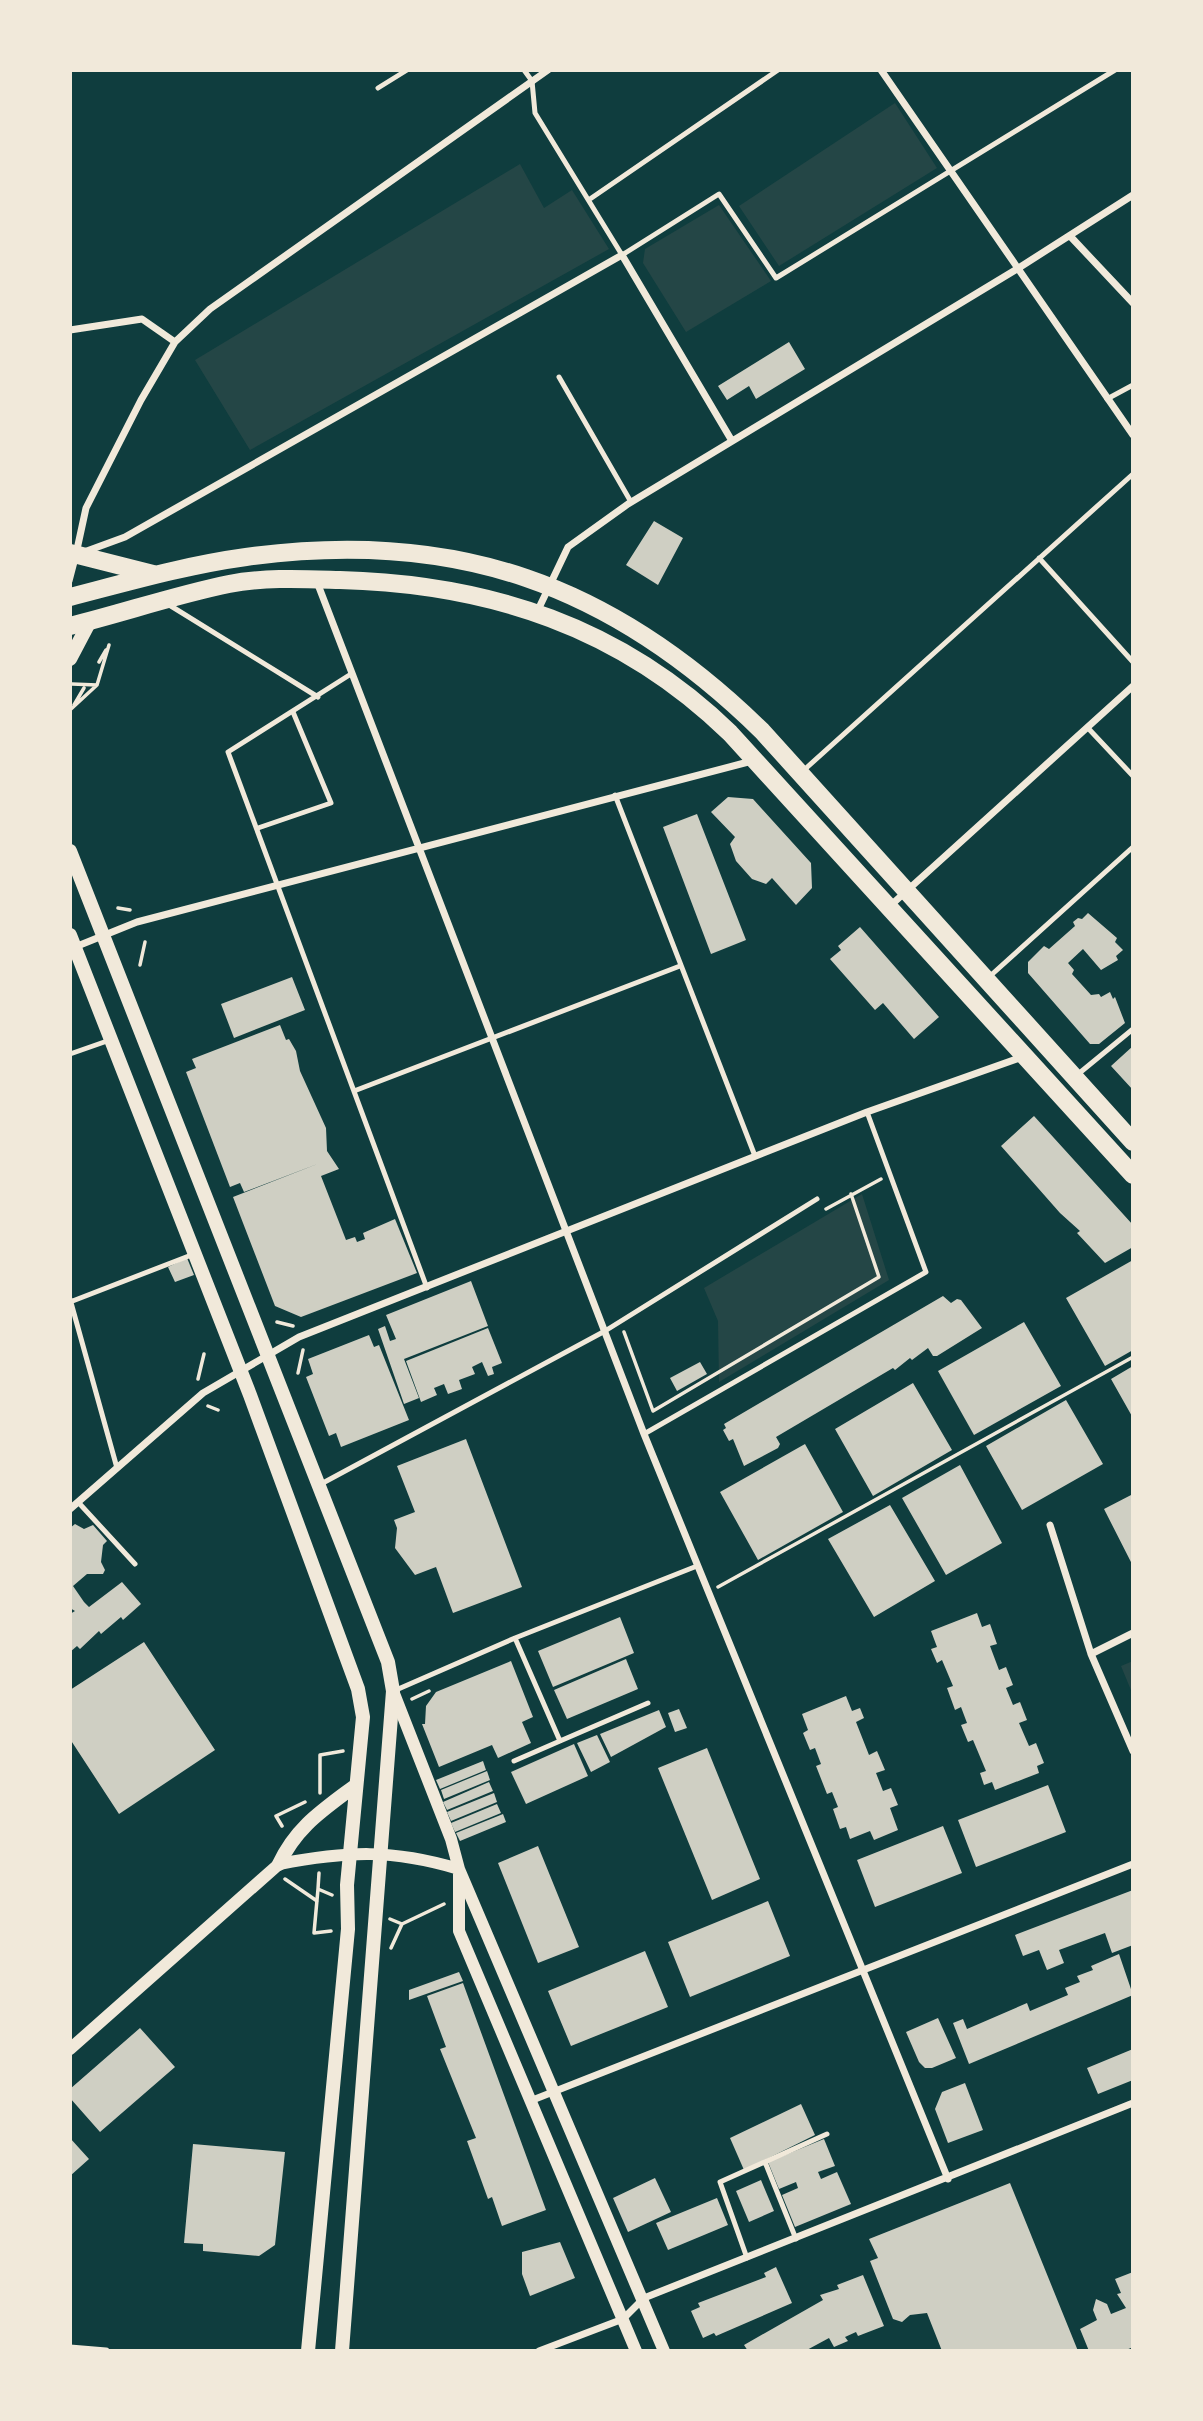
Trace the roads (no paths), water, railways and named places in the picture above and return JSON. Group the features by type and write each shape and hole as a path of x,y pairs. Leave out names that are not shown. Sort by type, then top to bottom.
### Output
{"main road":[{"path":"70,597 246,557 379,549 462,560 549,586 584,600 661,644 726,696 801,772 908,889 1133,1142"},
{"path":"73,554 160,575"},
{"path":"70,626 231,584 317,579 415,584 480,595 537,612 637,658 704,708 756,761 1133,1175"},
{"path":"70,659 90,621"},
{"path":"70,850 388,1662 393,1691 382,1852 373,1917 342,2351"},
{"path":"72,944 348,1654 363,1717 347,1885 348,1929 307,2351"},
{"path":"279,1864 290,1840 305,1824 356,1785"}],"street":[{"path":"73,554 86,508 141,400 175,342 210,309 548,70"},
{"path":"881,70 1133,435"},
{"path":"537,612 568,547 631,502 1017,269 1133,195"},
{"path":"1070,236 1133,303"},
{"path":"73,554 124,537 622,255 732,441"},
{"path":"70,330 142,319 175,342"},
{"path":"317,579 351,674 494,1037 565,1231 644,1434 948,2179"},
{"path":"889,906 1133,687"},
{"path":"72,944 104,937 137,922 277,884 615,795 756,761"},
{"path":"70,1510 203,1393 299,1337 867,1112 1026,1056"},
{"path":"1049,1525 1091,1654 1133,1751"},
{"path":"1091,1654 1133,1633"},
{"path":"393,1691 451,1839 459,1869 644,2298 664,2351"},
{"path":"70,2049 279,1864 382,1852 415,1856 459,1869"},
{"path":"529,2101 556,2093 1133,1864"},
{"path":"459,1869 459,1931 636,2351"},
{"path":"539,2351 623,2319 644,2298 1133,2103"},
{"path":"70,2348 106,2351"}],"lane":[{"path":"378,88 407,70"},
{"path":"524,70 532,81 535,113 552,145 590,199 622,255 719,194 776,278 1115,70"},
{"path":"590,199 778,70"},
{"path":"559,377 631,502"},
{"path":"1107,399 1133,385"},
{"path":"801,772 1133,474"},
{"path":"70,581 73,554"},
{"path":"1039,558 1133,662"},
{"path":"162,601 318,697"},
{"path":"351,674 228,752 428,1288"},
{"path":"258,828 331,803 293,712"},
{"path":"1087,727 1133,776"},
{"path":"615,795 755,1156"},
{"path":"986,979 1133,847"},
{"path":"354,1091 680,966"},
{"path":"1075,1077 1133,1029"},
{"path":"70,1054 110,1040"},
{"path":"644,1434 926,1272 867,1112"},
{"path":"318,1485 605,1331 817,1199"},
{"path":"117,1468 70,1301 194,1254"},
{"path":"78,1502 135,1564"},
{"path":"393,1691 514,1637 697,1566"},
{"path":"514,1637 560,1741"},
{"path":"514,1761 648,1703"},
{"path":"747,2258 720,2182 827,2134"},
{"path":"765,2162 796,2239"}]}
